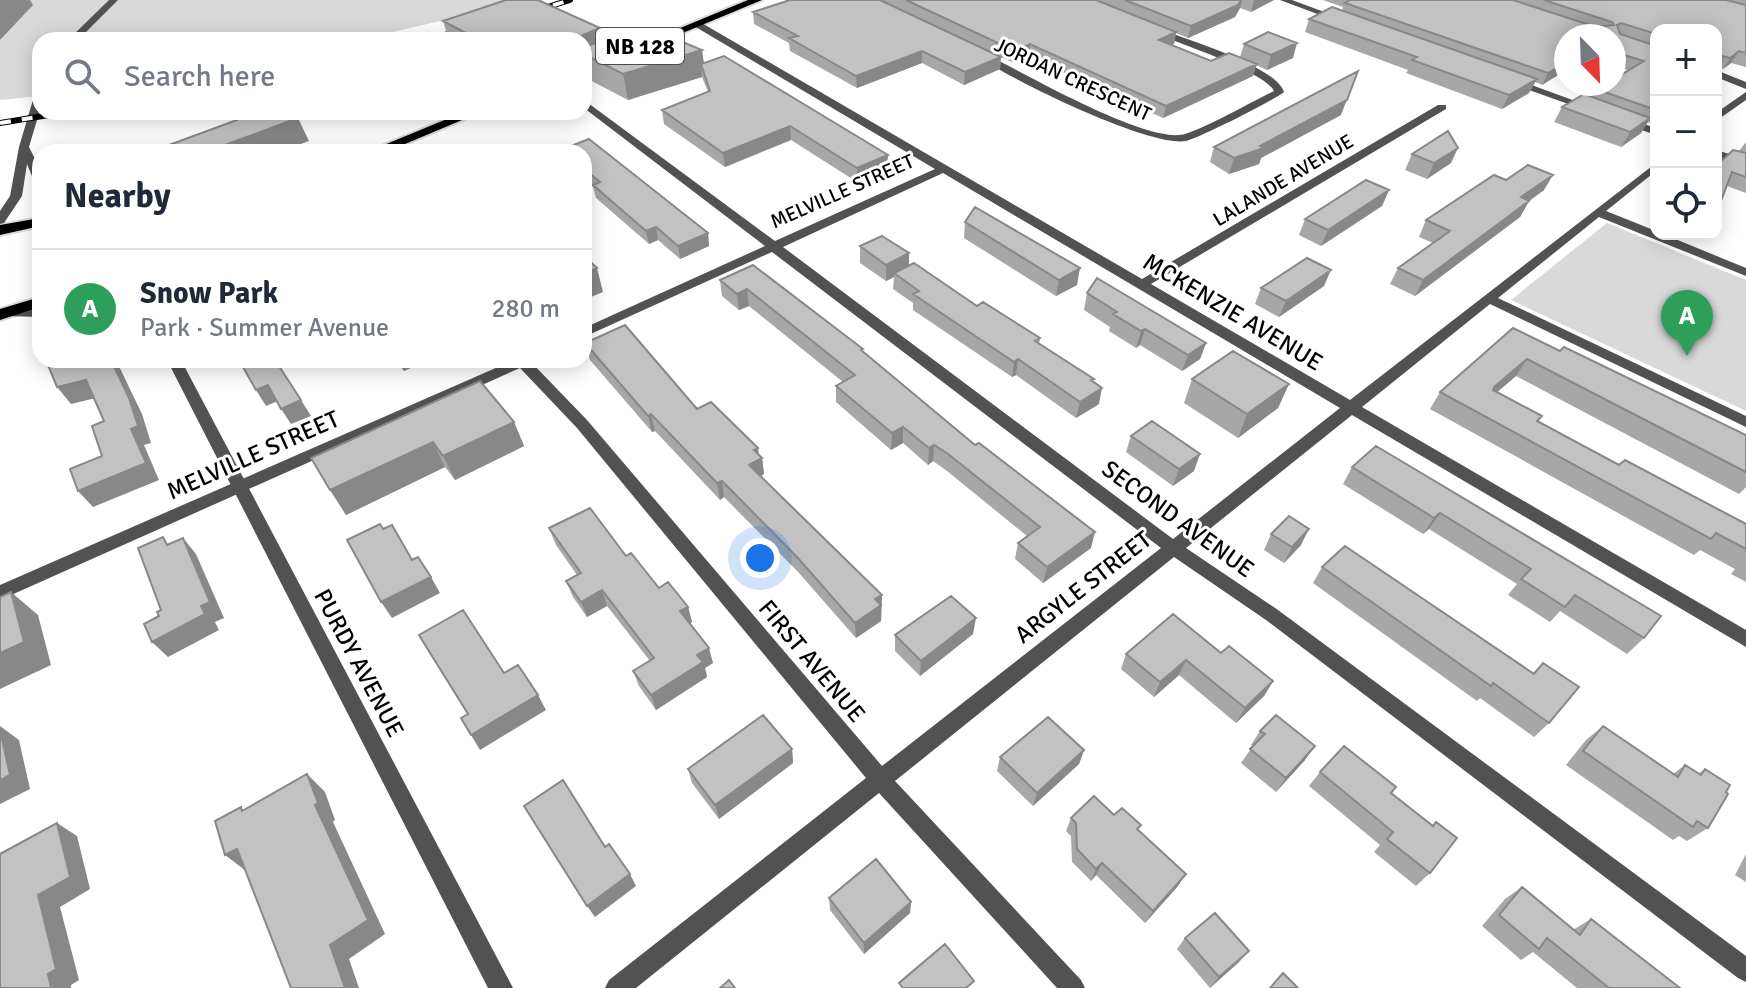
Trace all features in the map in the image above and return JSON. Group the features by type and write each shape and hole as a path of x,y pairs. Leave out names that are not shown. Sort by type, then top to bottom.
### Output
{"main road":[{"name":"NB 128","path":"626,52 757,0"},
{"path":"394,144 455,120"},
{"path":"0,230 32,224"},
{"path":"5,314 32,305"}],"street":[{"path":"81,32 114,0"},
{"path":"1284,0 1344,21"},
{"name":"MCKENZIE AVENUE","path":"697,24 1746,639"},
{"name":"JORDAN CRESCENT","path":"978,54 1139,132 1169,139 1184,138 1279,92 1277,85 1259,72 1144,26"},
{"path":"1722,76 1746,86"},
{"path":"1507,79 1596,110"},
{"path":"1722,113 1746,95"},
{"name":"LALANDE AVENUE","path":"1143,284 1442,107"},
{"name":"SECOND AVENUE","path":"592,109 1173,548 1272,615 1746,970"},
{"path":"1611,116 1650,130"},
{"path":"0,220 16,196 32,120"},
{"path":"24,147 32,164"},
{"path":"1722,155 1746,163"},
{"name":"ARGYLE STREET","path":"617,988 1653,168"},
{"name":"MELVILLE STREET","path":"592,329 943,169"},
{"path":"1598,212 1746,272"},
{"path":"1489,299 1746,422"},
{"path":"5,314 32,313"},
{"name":"PURDY AVENUE","path":"178,368 501,988"},
{"name":"MELVILLE STREET","path":"0,593 505,368"},
{"name":"FIRST AVENUE","path":"530,368 582,424 879,778 1073,988"}],"shaded area":[{"path":"0,0 529,0 393,32 32,32 32,97 0,100"},
{"path":"1607,223 1746,280 1746,411 1511,300"}],"building":[{"path":"506,0 538,0 600,28 590,32 464,32 443,21"},
{"path":"790,0 880,0 1001,57 965,72 922,51 856,76 789,38 798,36 753,12"},
{"path":"906,0 1096,0 1176,32 1159,40 1211,61 1229,53 1257,64 1166,106 1030,44 1015,51"},
{"path":"1125,0 1241,0 1238,5 1191,26"},
{"path":"1350,0 1513,0 1587,24 1554,24 1554,69 1548,73 1345,3"},
{"path":"1544,0 1726,0 1746,5 1746,53 1739,51 1730,58 1722,56 1722,24 1650,24 1650,32 1621,23 1613,24"},
{"path":"1332,7 1537,79 1509,95 1412,60 1417,57 1309,19"},
{"path":"1268,32 1297,43 1271,55 1244,44"},
{"path":"661,33 702,50 623,74 592,58 592,44 616,36 633,44"},
{"path":"1626,36 1650,44 1650,108 1616,96 1626,96 1626,72 1644,61 1626,56"},
{"path":"724,56 888,155 857,168 790,126 723,153 662,110 710,91 701,64"},
{"path":"1358,71 1347,100 1260,146 1264,148 1234,158 1214,147"},
{"path":"1581,96 1590,96 1650,118 1630,132 1562,107"},
{"path":"237,120 293,120 228,144 172,144"},
{"path":"1448,131 1458,148 1434,163 1412,154"},
{"path":"589,139 708,233 678,246 656,227 646,231 593,185 600,182 592,176 592,144 576,144"},
{"path":"1733,150 1746,153 1746,177 1732,172 1722,198 1722,168 1722,160"},
{"path":"1528,165 1553,175 1521,197 1529,201 1423,280 1398,268 1450,231 1426,220 1494,175 1506,180"},
{"path":"1366,180 1389,190 1328,230 1305,219"},
{"path":"975,207 1080,268 1059,280 965,222"},
{"path":"882,236 909,253 886,265 860,246"},
{"path":"1307,258 1331,270 1286,301 1261,288"},
{"path":"914,263 977,306 983,302 1040,338 1035,341 1094,379 1091,380 1102,388 1080,402 1018,359 1014,362 913,294 919,291 894,273"},
{"path":"753,265 863,349 975,445 979,443 1095,532 1047,567 1018,543 1040,527 934,445 929,448 903,427 892,433 836,386 855,375 747,289 737,294 720,280"},
{"path":"1097,278 1206,343 1188,355 1145,329 1141,331 1087,293"},
{"path":"625,325 697,409 711,402 758,448 754,450 762,458 749,465 882,595 875,599 881,605 855,623 797,557 722,481 717,483 651,414 648,416 592,351 592,340"},
{"path":"1513,328 1560,351 1564,347 1746,435 1746,472 1527,359 1493,390 1542,416 1537,421 1619,465 1625,460 1746,524 1746,549 1716,533 1711,539 1440,392"},
{"path":"1233,351 1289,384 1247,414 1192,379"},
{"path":"49,368 115,368 129,398 138,426 131,429 146,463 78,491 70,469 102,456 92,426 104,421 86,380 57,387"},
{"path":"244,368 280,368 301,400 281,409 268,385 256,390"},
{"path":"480,381 514,422 443,456 433,442 330,490 311,458"},
{"path":"1152,421 1200,454 1179,469 1131,436"},
{"path":"1376,446 1661,616 1644,638 1575,595 1565,607 1521,579 1531,569 1440,513 1434,518 1352,467"},
{"path":"590,508 626,556 631,553 659,588 668,582 688,607 680,611 709,648 697,655 703,662 651,695 633,671 654,658 602,590 581,602 566,581 581,573 549,528"},
{"path":"1289,516 1309,529 1292,547 1271,534"},
{"path":"380,524 383,529 392,525 412,560 418,557 431,577 381,602 347,540"},
{"path":"163,537 167,545 183,538 210,602 201,606 205,614 152,642 144,624 159,616 157,612 161,610 138,548"},
{"path":"1345,546 1534,674 1543,663 1579,687 1549,723 1322,567"},
{"path":"11,592 24,642 0,653 0,597"},
{"path":"951,596 976,618 921,661 895,635"},
{"path":"463,610 504,673 518,665 538,695 471,735 461,718 468,714 419,635"},
{"path":"1173,614 1221,653 1229,646 1273,681 1245,708 1186,660 1160,682 1126,654"},
{"path":"763,715 792,749 715,805 688,769"},
{"path":"1276,715 1315,746 1286,778 1250,749 1265,734 1260,731"},
{"path":"1048,717 1084,750 1037,793 1000,757"},
{"path":"1603,726 1678,777 1685,765 1701,775 1705,769 1730,785 1708,828 1697,821 1693,827 1583,751"},
{"path":"0,730 10,775 0,780"},
{"path":"1344,746 1396,787 1391,793 1433,826 1436,822 1457,838 1430,873 1387,839 1393,832 1320,772"},
{"path":"307,774 318,803 315,805 368,920 330,945 345,988 291,988 237,849 225,855 215,821 241,807 242,811"},
{"path":"563,780 605,847 609,844 630,874 587,906 524,806"},
{"path":"1094,796 1114,815 1122,808 1141,825 1137,829 1186,874 1153,911 1102,863 1096,869 1077,849 1076,823 1071,818"},
{"path":"57,823 70,877 38,895 56,969 48,974 51,988 0,988 0,854"},
{"path":"876,859 911,902 864,943 829,898"},
{"path":"1522,887 1580,935 1591,919 1680,988 1609,988 1547,938 1539,949 1499,915"},
{"path":"1215,913 1249,951 1219,977 1185,938"},
{"path":"945,944 974,981 966,988 903,988 899,983"},
{"path":"1283,973 1298,988 1270,988"},
{"path":"729,980 735,988 720,988"}],"railway":[{"path":"532,12 570,0"},
{"path":"457,32 470,29"},
{"path":"0,123 32,118"}],"place":[{"name":"Snow Park","path":"1687,356"}]}
